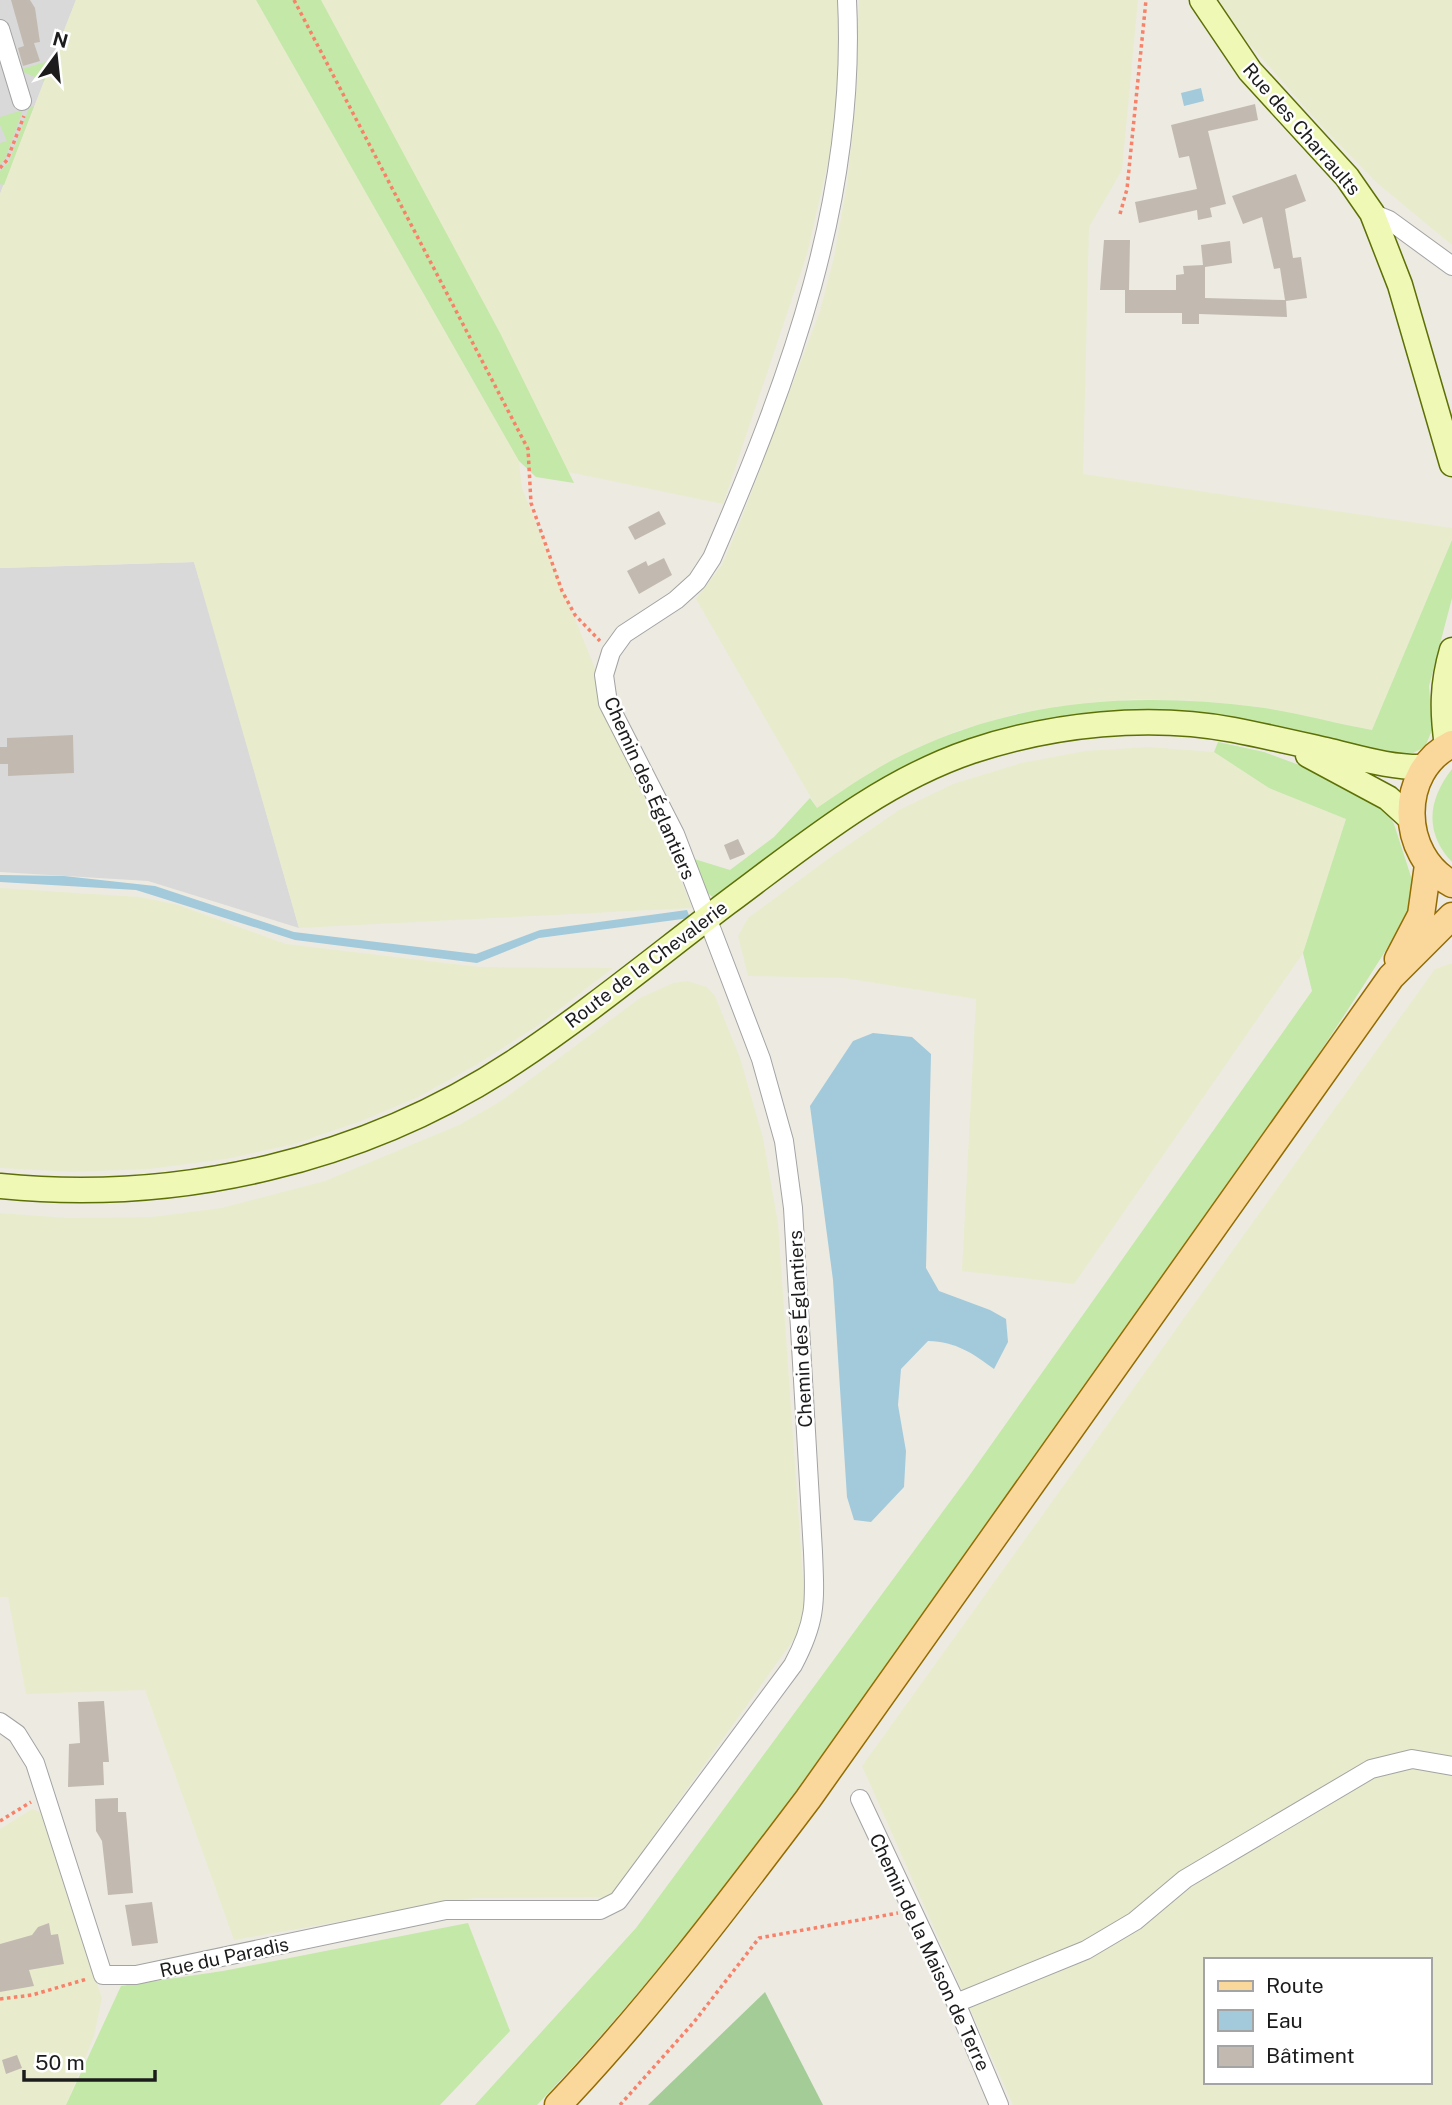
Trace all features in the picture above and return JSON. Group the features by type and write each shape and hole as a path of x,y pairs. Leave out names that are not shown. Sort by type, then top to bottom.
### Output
{"main road":[{"path":"1449,745 1425,767 1413,791 1410,818 1415,843 1429,865 1452,884"},
{"path":"558,2105 626,2033 718,1919 808,1799 1391,977 1421,915 1429,865"},
{"path":"1391,977 1452,916"}],"street":[{"path":"611,652 624,634 676,600 697,581 712,558 798,341 812,294 831,207 845,87 847,0"},
{"name":"Rue des Charraults","path":"1202,0 1250,71 1347,177 1372,213 1400,285 1452,464"},
{"path":"0,29 22,101"},
{"path":"1372,213 1389,220 1452,266"},
{"path":"1449,745 1441,705 1443,680 1452,650"},
{"name":"Chemin des Églantiers","path":"611,652 604,676 608,703 663,810 707,919 761,1059 785,1142 793,1208 815,1599 809,1634 793,1665 618,1901"},
{"name":"Route de la Chevalerie","path":"0,1186 86,1190 181,1184 269,1168 354,1143 441,1104 514,1062 865,802 924,771 968,752 1040,733 1122,723 1197,724 1396,768 1425,767"},
{"name":"Route de la Chevalerie","path":"1279,741 1388,798 1410,818"},
{"path":"0,1722 17,1734 28,1748 103,1975"},
{"path":"956,2003 1086,1950 1135,1921 1185,1879 1371,1769 1412,1759 1452,1766"},
{"name":"Chemin de la Maison de Terre","path":"860,1799 956,2003 999,2105"},
{"name":"Rue du Paradis","path":"103,1975 136,1975 446,1910 600,1910 618,1901"}],"path":[{"path":"294,0 528,449 531,503 562,591 575,615 611,652"},
{"path":"1120,214 1127,189 1146,0"},
{"path":"0,168 7,160 26,113 22,101"},
{"path":"0,1821 26,1804 46,1797"},
{"path":"620,2105 694,2022 759,1938 911,1911"},
{"path":"0,1999 32,1995 103,1975"}],"shaded area":[{"path":"0,0 76,0 0,194"},
{"path":"194,562 299,928 148,881 0,872 0,568"}],"green space":[{"path":"76,0 256,0 519,461 522,488 692,908 299,928 194,562 0,568 0,194"},
{"path":"256,0 321,0 500,333 574,483 536,477 519,461"},
{"path":"321,0 839,0 845,87 807,254 723,504 568,472"},
{"path":"859,0 1138,0 1122,170 1089,227 1083,474 1452,528 1452,540 1372,730 1259,707 1196,701 1134,699 1019,713 957,731 912,750 871,772 817,808 696,599 722,565 820,311 834,257 847,185 856,99"},
{"path":"1219,0 1452,0 1452,245 1377,183 1316,120 1240,33"},
{"path":"52,60 44,81 19,70"},
{"path":"34,106 4,185 0,184 0,171 9,162 29,108"},
{"path":"23,110 5,159 0,165 0,143 7,141 0,125 0,117"},
{"path":"1452,540 1452,598 1429,686 1432,730 1425,747 1413,753 1390,753 1288,728 1219,716 1021,726 714,898 705,891 691,858 730,870 774,837 810,798 817,808 900,756 954,733 996,720 1081,704 1169,700 1257,707 1372,730"},
{"path":"1218,742 1264,752 1310,769 1386,811 1394,824 1413,883 1413,900 1407,916 1310,1067 1208,1215 834,1738 721,1890 662,1964 537,2105 475,2105 636,1928 969,1476 1312,991 1303,953 1346,819 1269,788 1214,752"},
{"path":"1149,747 1214,752 1269,788 1346,819 1303,953 1074,1284 962,1271 976,999 844,978 748,976 738,936 748,918 832,856 899,810 953,784 1021,763 1085,751"},
{"path":"1452,769 1452,862 1437,839 1432,816 1438,792"},
{"path":"0,888 140,897 178,905 286,944 479,967 613,968 540,1024 476,1065 418,1097 361,1121 294,1144 226,1159 149,1169 72,1172 0,1168"},
{"path":"1452,963 1452,2105 1013,2105 862,1766 1435,969"},
{"path":"687,981 707,987 715,996 740,1058 763,1138 778,1223 806,1622 610,1897 474,1898 234,1940 145,1690 26,1694 8,1597 0,1597 0,1213 68,1218 152,1217 221,1208 325,1181 459,1125 501,1101 640,998 673,983"},
{"path":"32,1809 40,1812 102,1998 94,2036 66,2105 0,2105 0,1829"},
{"path":"468,1923 510,2031 440,2105 66,2105 121,1986 223,1971"},
{"path":"765,1992 823,2105 648,2105"}],"water":[{"path":"1201,88 1204,101 1184,106 1181,93"},
{"path":"0,875 64,876 155,886 294,932 476,954 540,930 687,910 690,918 539,938 477,963 295,940 136,890 0,882"},
{"path":"873,1033 912,1037 931,1054 926,1268 939,1291 990,1310 1006,1319 1008,1342 994,1369 964,1349 928,1341 901,1369 898,1405 906,1451 904,1487 871,1522 854,1520 847,1497 833,1280 810,1106 853,1041"}],"building":[{"path":"11,0 30,0 35,8 40,42 34,43 40,61 23,66 18,48 24,46"},
{"path":"1255,104 1258,120 1208,131 1226,204 1210,208 1212,217 1198,220 1197,210 1139,223 1135,202 1197,189 1189,156 1179,158 1171,125"},
{"path":"1296,174 1306,201 1285,209 1293,258 1301,257 1307,298 1286,301 1287,317 1199,314 1199,324 1182,324 1182,313 1125,313 1125,290 1100,290 1104,240 1130,240 1129,290 1176,290 1176,275 1184,274 1183,266 1203,265 1201,245 1230,241 1232,263 1205,267 1205,298 1285,300 1280,268 1274,269 1262,217 1243,224 1232,196"},
{"path":"659,511 666,524 635,540 628,527"},
{"path":"664,558 672,575 639,594 627,571 646,561 648,566"},
{"path":"73,735 74,773 8,776 8,764 0,764 0,747 7,747 7,738"},
{"path":"738,839 745,854 730,860 724,845"},
{"path":"104,1701 109,1762 103,1762 104,1785 68,1787 69,1744 80,1743 78,1702"},
{"path":"118,1798 118,1812 126,1812 133,1893 108,1895 102,1841 96,1831 95,1799"},
{"path":"152,1902 158,1943 132,1946 125,1905"},
{"path":"49,1923 51,1935 58,1934 64,1964 29,1970 34,1986 0,1992 0,1944 32,1935 38,1927"},
{"path":"17,2055 22,2068 6,2074 2,2060"}]}
